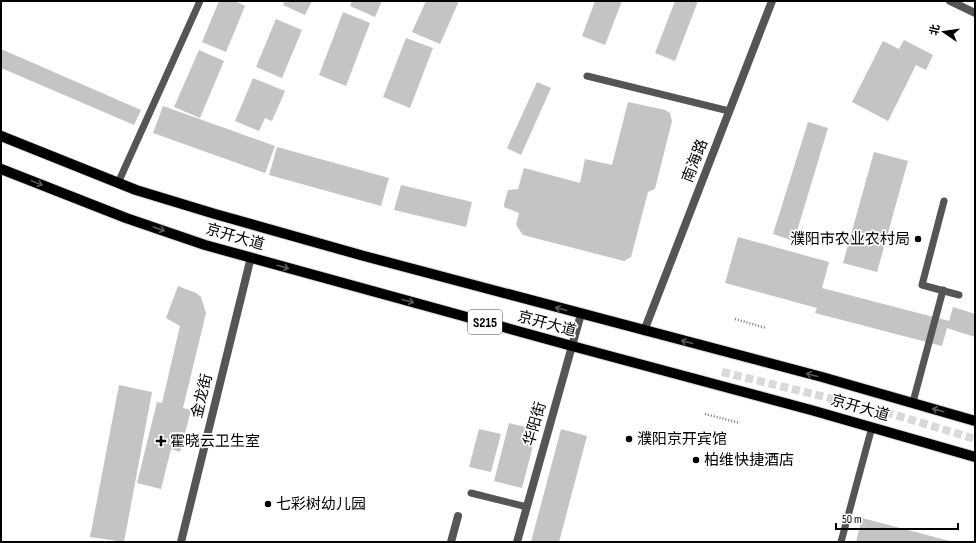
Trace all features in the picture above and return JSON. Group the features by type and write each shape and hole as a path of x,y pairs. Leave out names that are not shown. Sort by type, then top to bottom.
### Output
{"main road":[{"name":"京开大道","path":"1,136 143,192 312,241 913,402 975,421"},
{"name":"京开大道","path":"1,169 126,218 205,245 872,427 975,457"}],"street":[{"name":"南海路","path":"644,331 772,1"},
{"path":"950,1 975,13"},
{"name":"金龙街","path":"181,542 251,258"},
{"name":"华阳街","path":"517,542 580,314"},
{"path":"451,542 458,516"}],"lane":[{"path":"118,183 200,1"},
{"path":"587,76 729,111"},
{"path":"944,201 922,285 959,295"},
{"path":"913,402 942,290"},
{"path":"841,542 872,427"},
{"path":"471,493 527,507"}],"path":[{"path":"735,319 766,328"},
{"path":"705,414 740,423"}],"building":[{"path":"219,1 235,1 245,6 226,52 202,42"},
{"path":"285,1 312,1 305,15 283,5"},
{"path":"352,1 382,1 375,17 350,6"},
{"path":"426,1 459,1 440,44 412,32"},
{"path":"595,1 622,1 605,45 582,36"},
{"path":"675,1 698,1 675,61 655,53"},
{"path":"343,12 370,23 346,86 319,75"},
{"path":"276,19 302,30 282,78 256,67"},
{"path":"406,38 433,48 410,108 383,97"},
{"path":"904,40 933,55 926,70 916,65 888,121 852,102 883,41 899,49"},
{"path":"1,49 141,110 134,125 1,68"},
{"path":"199,50 224,61 200,118 174,107"},
{"path":"253,78 285,91 272,121 265,118 259,131 235,121"},
{"path":"537,82 551,88 521,155 507,148"},
{"path":"628,102 665,110 670,113 672,121 655,189 648,192 631,257 624,261 523,235 516,225 519,213 504,207 504,204 508,190 518,189 524,168 580,183 585,159 612,165"},
{"path":"163,106 275,146 265,173 153,133"},
{"path":"808,122 828,128 794,241 773,234"},
{"path":"277,147 389,178 381,206 269,175"},
{"path":"874,152 908,161 877,272 843,263"},
{"path":"401,185 472,202 466,227 394,210"},
{"path":"738,237 829,262 822,288 949,321 953,307 975,314 975,337 947,328 942,346 815,313 817,308 725,283"},
{"path":"178,286 196,293 201,297 206,313 183,408 191,410 180,452 171,449 161,489 137,483 157,402 162,403 180,326 166,318"},
{"path":"119,385 152,392 124,542 90,537"},
{"path":"509,423 537,430 522,488 494,481"},
{"path":"479,429 501,434 491,472 469,467"},
{"path":"561,429 587,436 559,542 531,542"},
{"path":"862,518 950,541 950,542 856,542"}],"tunnel":[{"path":"722,372 879,410 975,439"}],"place":[{"name":"濮阳市农业农村局","path":"918,239"},
{"name":"濮阳京开宾馆","path":"629,439"},
{"name":"霍晓云卫生室","path":"161,441"},
{"name":"柏维快捷酒店","path":"696,460"},
{"name":"七彩树幼儿园","path":"268,504"}]}
